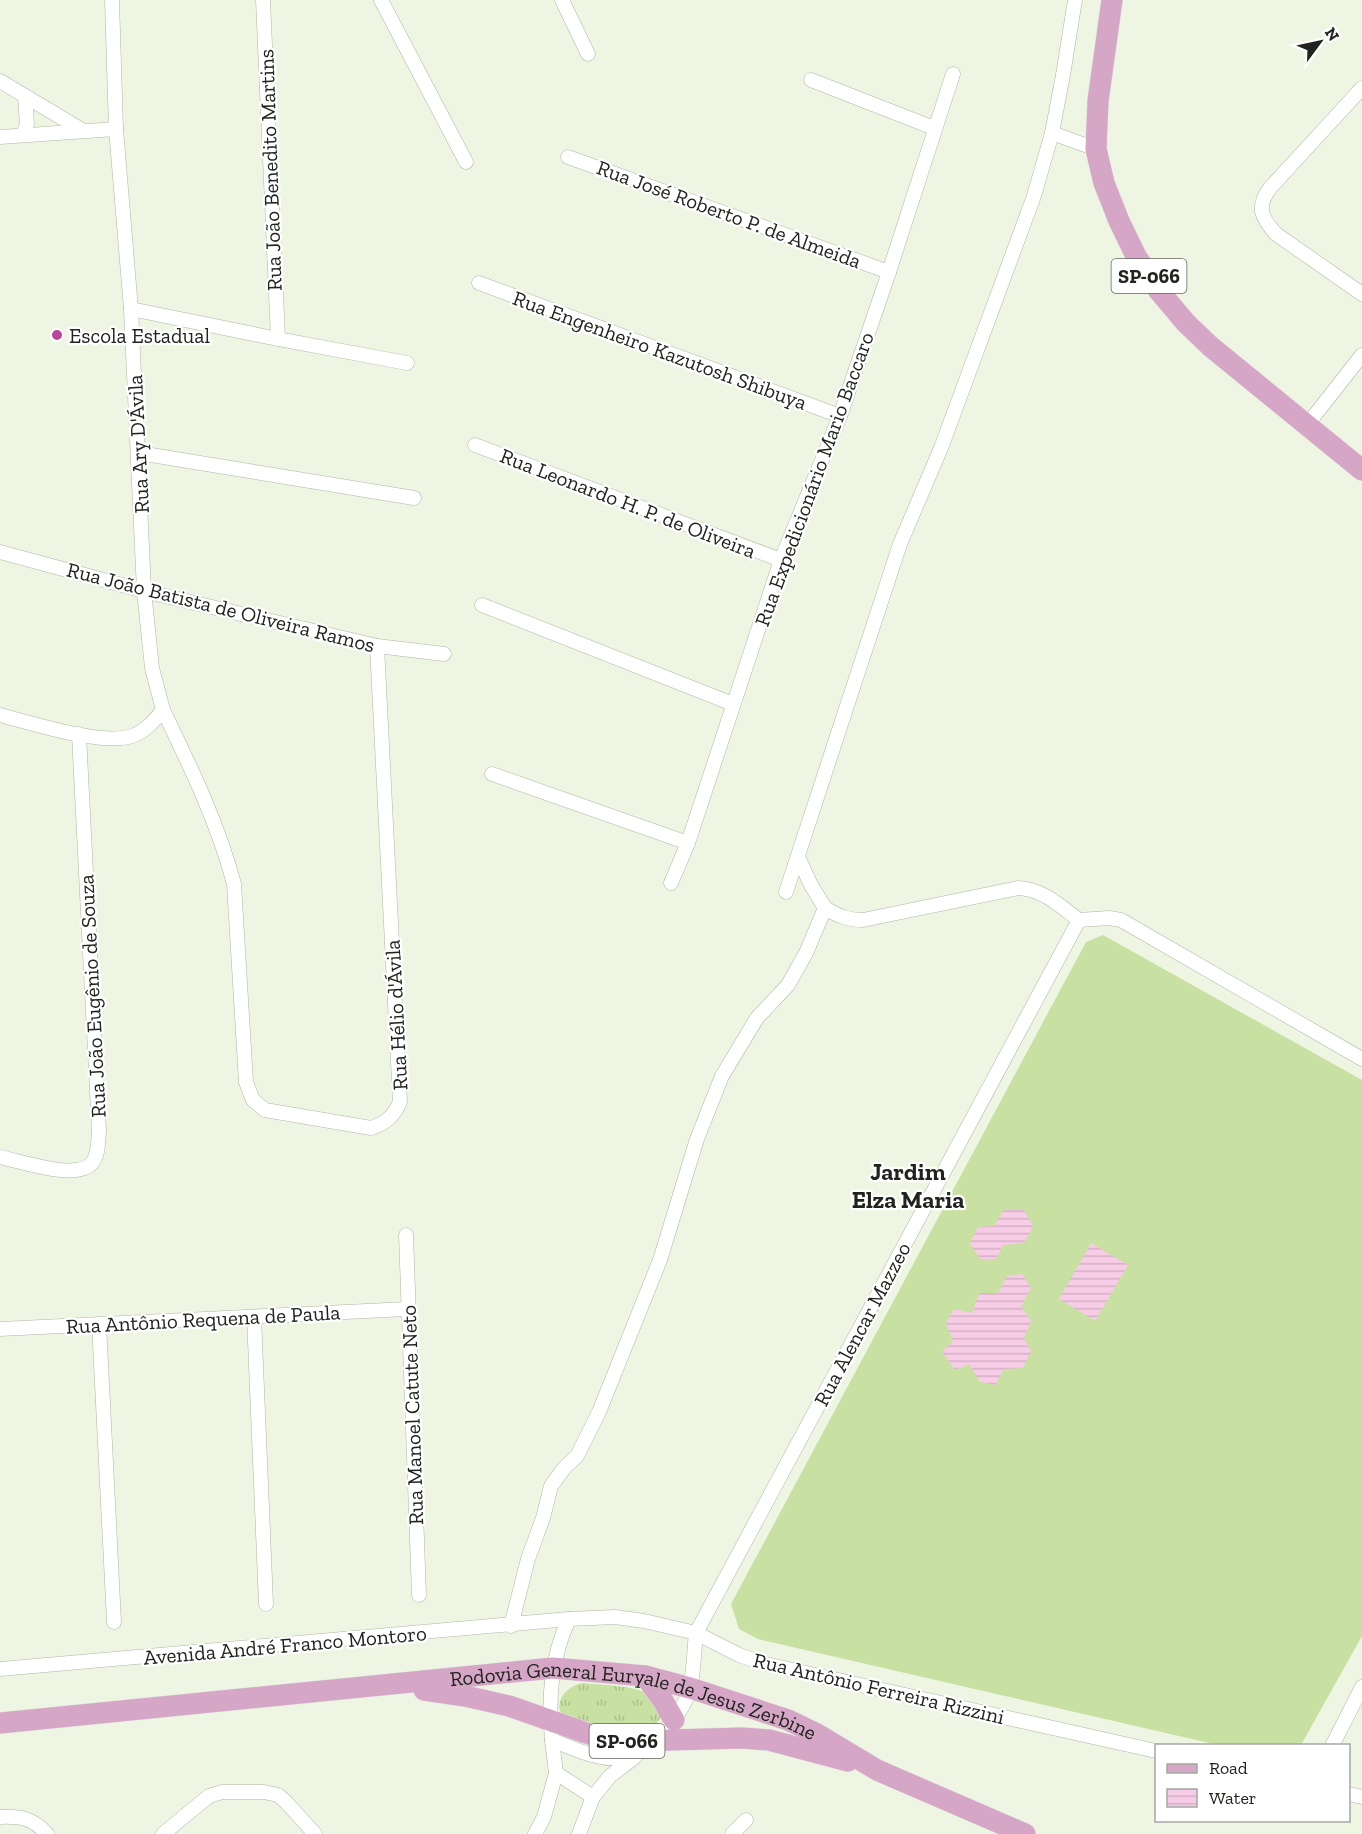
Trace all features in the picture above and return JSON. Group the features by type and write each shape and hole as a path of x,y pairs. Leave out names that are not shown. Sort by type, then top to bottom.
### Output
{"main road":[{"name":"SP-066","path":"1112,0 1098,101 1096,149 1104,183 1136,256 1159,291 1186,323 1210,346 1362,470"},
{"name":"Rodovia General Euryale de Jesus Zerbine","path":"0,1723 553,1668 645,1676 788,1720 817,1734 877,1770 1025,1834"},
{"path":"645,1676 674,1720"},
{"name":"Rodovia General Euryale de Jesus Zerbine","path":"379,1686 465,1696 509,1706 551,1730 611,1740 741,1738 769,1740 877,1770"}],"street":[{"name":"Rua Ary D'Ávila","path":"111,0 116,129 131,309 144,591 152,668 163,710"},
{"name":"Rua João Benedito Martins","path":"263,0 278,339"},
{"path":"381,0 466,162"},
{"path":"562,0 588,54"},
{"path":"786,892 900,544 941,448 1034,196 1052,133 1075,0"},
{"name":"Rua Expedicionário Mario Baccaro","path":"671,884 688,843 781,560 840,416 953,74"},
{"path":"811,80 934,128"},
{"path":"0,81 82,130"},
{"path":"1362,88 1270,188 1262,199 1261,210 1267,223 1276,234 1362,294"},
{"path":"23,135 27,124 25,96"},
{"path":"0,137 116,129"},
{"path":"1052,133 1096,149"},
{"name":"Rua José Roberto P. de Almeida","path":"568,157 889,272"},
{"name":"Rua Engenheiro Kazutosh Shibuya","path":"479,284 840,416"},
{"path":"131,309 407,363"},
{"path":"1307,425 1362,355"},
{"name":"Rua Leonardo H. P. de Oliveira","path":"475,445 781,560"},
{"path":"139,453 414,498"},
{"name":"Rua João Batista de Oliveira Ramos","path":"0,552 144,591 377,646 444,654"},
{"path":"482,605 733,704"},
{"name":"Rua Hélio d'Ávila","path":"163,710 191,769 226,853 234,884 246,1082 252,1100 265,1110 371,1128 385,1123 395,1113 400,1102 377,646"},
{"path":"0,715 79,734 114,739 132,736 150,726 163,710"},
{"name":"Rua João Eugênio de Souza","path":"0,1157 63,1171 79,1170 92,1163 98,1150 98,1107 79,734"},
{"path":"492,774 688,843"},
{"path":"798,856 811,885 825,908 851,920 863,920 1018,888 1042,893 1079,920 1109,918 1121,920 1362,1059"},
{"path":"511,1626 528,1559 543,1518 551,1486 565,1467 577,1456 599,1412 660,1260 697,1139 722,1076 758,1018 789,985 806,953 825,908"},
{"name":"Rua Alencar Mazzeo","path":"696,1633 1079,920"},
{"name":"Rua Manoel Catute Neto","path":"406,1235 419,1595"},
{"name":"Rua Antônio Requena de Paula","path":"0,1329 407,1309"},
{"path":"254,1317 266,1604"},
{"path":"99,1324 114,1622"},
{"name":"Rua Antônio Ferreira Rizzini","path":"569,1619 615,1617 644,1621 696,1633 766,1664 1155,1751"},
{"path":"535,1834 544,1816 556,1773 551,1730 550,1684 562,1635 569,1619"},
{"name":"Avenida André Franco Montoro","path":"0,1669 511,1626 569,1619"},
{"path":"579,1834 593,1797 615,1772 658,1740 686,1700 690,1688 696,1633"},
{"path":"1333,1744 1362,1688"},
{"path":"551,1730 588,1755 604,1758 639,1755"},
{"path":"556,1773 593,1797"},
{"path":"163,1834 209,1796 222,1792 264,1792 278,1796 315,1834"},
{"path":"0,1817 17,1816 31,1820 47,1834"},
{"path":"732,1834 746,1820"}],"green space":[{"path":"1103,935 1362,1080 1362,1636 1302,1744 1214,1744 758,1639 739,1629 731,1604 1086,942"},
{"path":"583,1683 645,1692 652,1697 658,1708 660,1716 658,1722 646,1729 615,1731 570,1721 563,1716 559,1704 565,1693"}],"water":[{"path":"1004,1210 1024,1210 1033,1226 1024,1243 1003,1245 996,1259 980,1259 970,1243 978,1227 994,1226"},
{"path":"1091,1243 1128,1265 1095,1321 1059,1299"},
{"path":"1022,1274 1031,1288 1021,1306 1031,1321 1024,1338 1031,1351 1023,1368 1004,1369 995,1385 980,1382 969,1364 955,1370 942,1352 953,1341 946,1323 954,1309 972,1313 979,1293 998,1293 1007,1276"}],"place":[{"name":"Escola Estadual","path":"57,335"}],"district":[{"name":"Jardim Elza Maria","path":"908,1185"}]}
